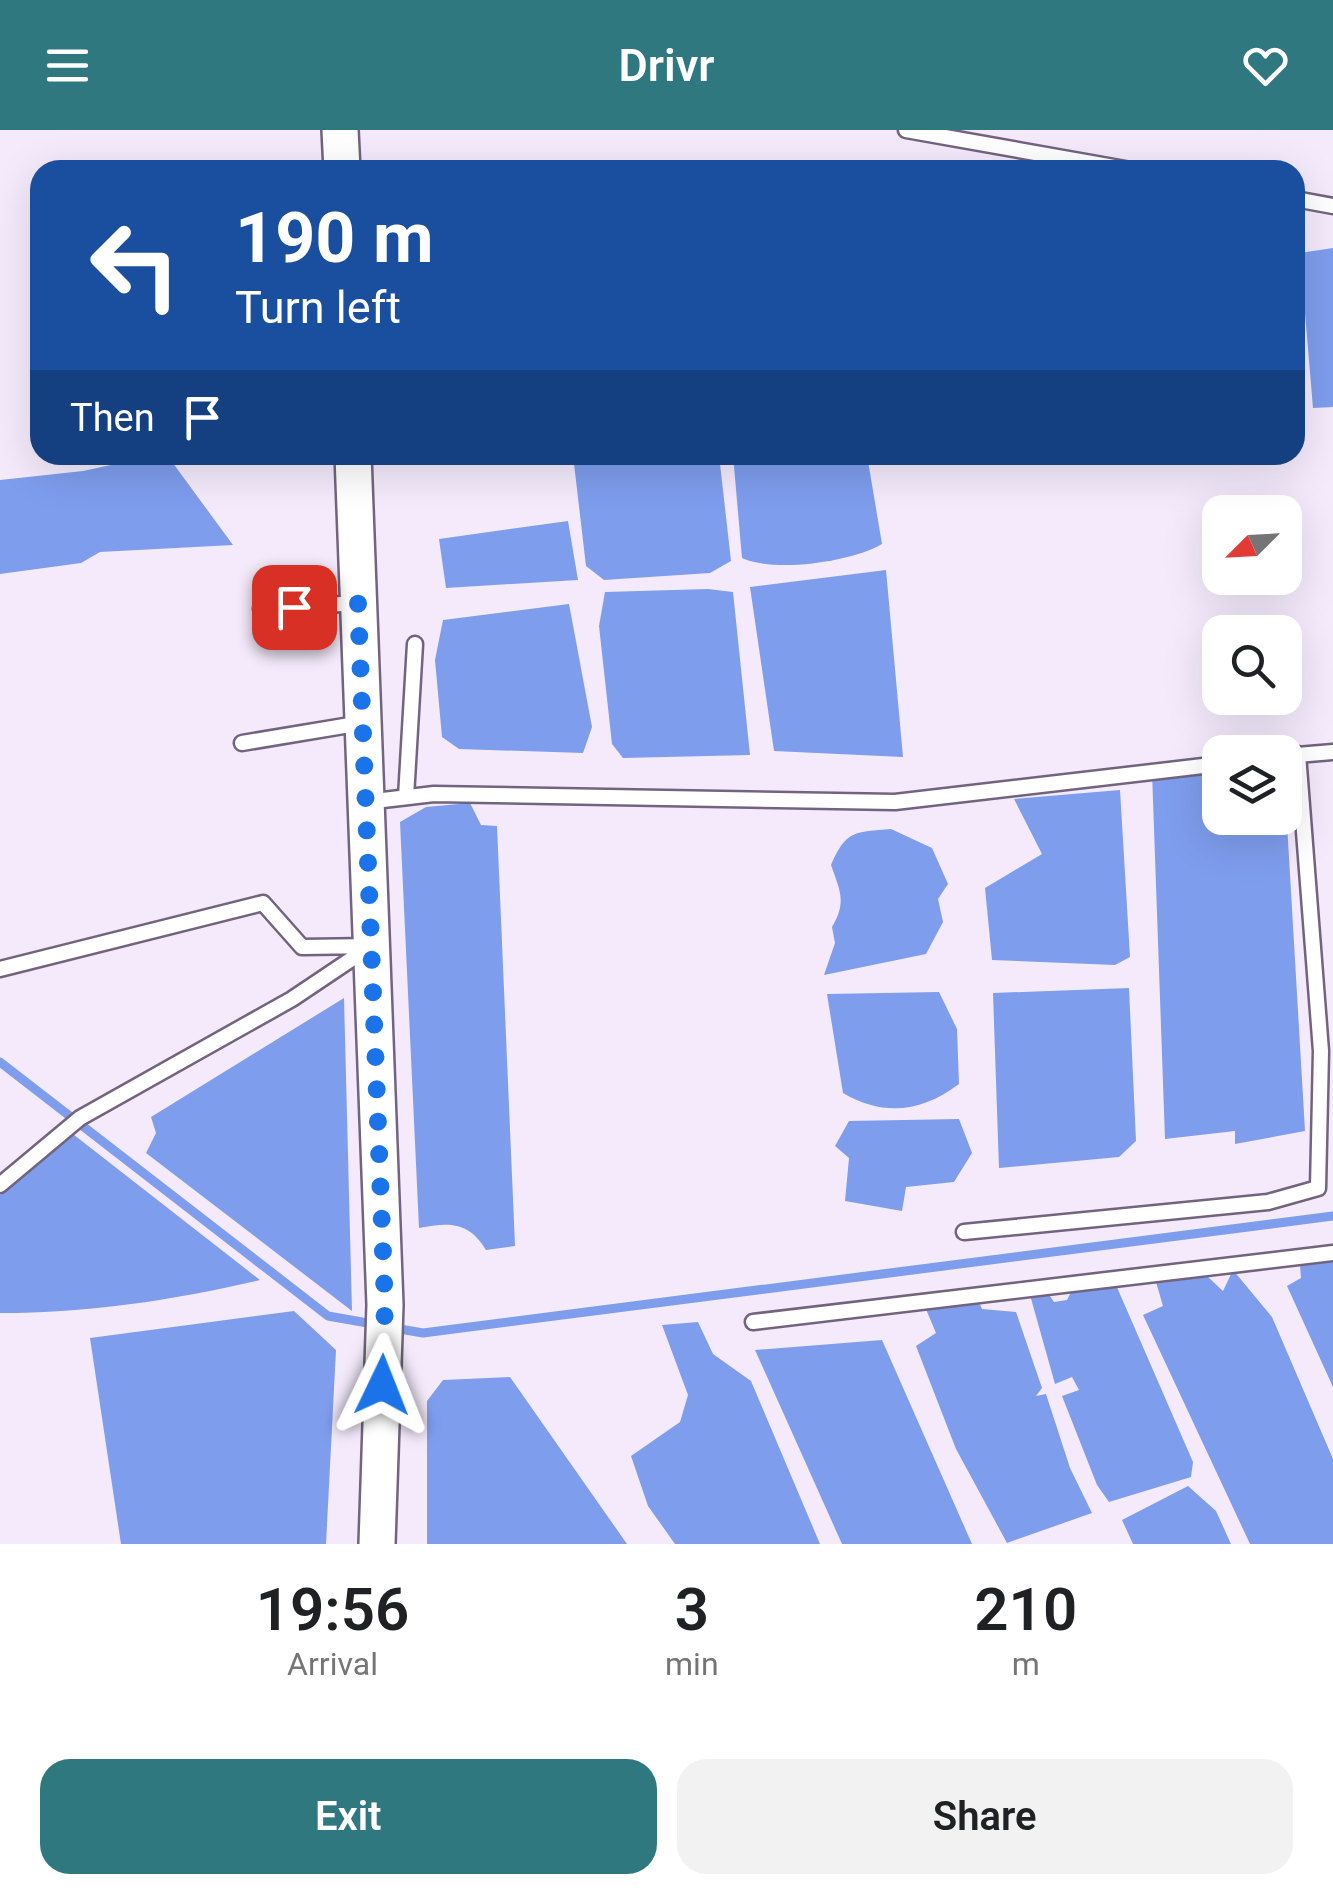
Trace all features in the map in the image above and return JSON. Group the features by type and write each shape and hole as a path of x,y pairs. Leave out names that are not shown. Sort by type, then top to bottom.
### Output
{"street":[{"path":"340,130 342,160"},
{"path":"352,465 385,1305 377,1544"}],"lane":[{"path":"906,130 1075,160"},
{"path":"1305,201 1333,206"},
{"path":"261,608 358,603"},
{"path":"406,797 415,644"},
{"path":"242,743 362,722"},
{"path":"1302,754 1333,752"},
{"path":"365,802 434,794 895,802 1202,766"},
{"path":"964,1232 1268,1202 1318,1188 1321,1051 1300,835"},
{"path":"0,969 263,903 302,946 371,946"},
{"path":"0,1185 80,1118 292,999 371,946"},
{"path":"753,1322 1333,1253"}],"water":[{"path":"1333,248 1333,407 1313,408 1305,313 1305,252"},
{"path":"111,465 174,465 233,545 100,552 81,563 0,574 0,480"},
{"path":"574,465 720,465 731,561 710,573 604,580 586,566"},
{"path":"734,465 869,465 882,544 852,556 793,565 742,558"},
{"path":"568,521 578,580 446,588 439,539"},
{"path":"886,570 903,757 774,751 750,587"},
{"path":"605,592 733,592 750,755 623,758 612,744 599,626"},
{"path":"569,604 592,727 583,753 459,749 442,737 435,660 443,620"},
{"path":"1202,769 1202,835 1288,835 1305,1131 1235,1144 1235,1131 1165,1139 1152,772"},
{"path":"1120,790 1130,957 1115,965 992,960 985,888 1042,854 1014,799"},
{"path":"470,803 481,825 497,826 515,1246 486,1250 473,1234 458,1226 419,1228 400,822 426,807"},
{"path":"891,829 932,848 948,884 938,899 943,922 926,954 824,975 835,943 832,927 841,903 831,865 853,835"},
{"path":"1129,988 1136,1141 1119,1157 999,1168 993,993"},
{"path":"939,992 957,1029 959,1084 931,1101 902,1108 873,1106 843,1093 827,994"},
{"path":"344,998 352,1311 146,1153 156,1133 151,1117"},
{"path":"959,1119 972,1153 954,1182 906,1187 902,1211 845,1201 849,1158 835,1146 849,1121"},
{"path":"69,1131 260,1280 131,1304 0,1313 0,1195"},
{"path":"1333,1261 1333,1387 1287,1286 1301,1278 1300,1265"},
{"path":"1233,1270 1272,1317 1333,1459 1333,1544 1250,1544 1143,1315 1163,1306 1156,1282 1208,1277 1223,1291"},
{"path":"1116,1285 1193,1462 1191,1477 1109,1502 1097,1485 1062,1396 1079,1390 1072,1377 1055,1384 1030,1295 1048,1293 1054,1302 1067,1300 1072,1290"},
{"path":"979,1302 982,1309 1016,1312 1042,1388 1036,1396 1046,1394 1070,1468 1092,1513 1007,1543 956,1449 916,1346 936,1333 925,1307"},
{"path":"294,1311 336,1350 326,1544 121,1544 90,1338"},
{"path":"698,1322 713,1354 751,1381 820,1544 675,1544 648,1506 631,1456 680,1422 688,1395 662,1325"},
{"path":"882,1340 972,1544 842,1544 755,1350"},
{"path":"510,1377 627,1544 427,1544 427,1401 443,1380"},
{"path":"1188,1486 1216,1511 1231,1544 1133,1544 1122,1520"}],"waterway":[{"path":"0,1062 328,1316 379,1325"},
{"path":"394,1328 423,1333 1333,1216"}],"route":[{"path":"294,607 358,603 385,1305 382,1385"}]}
